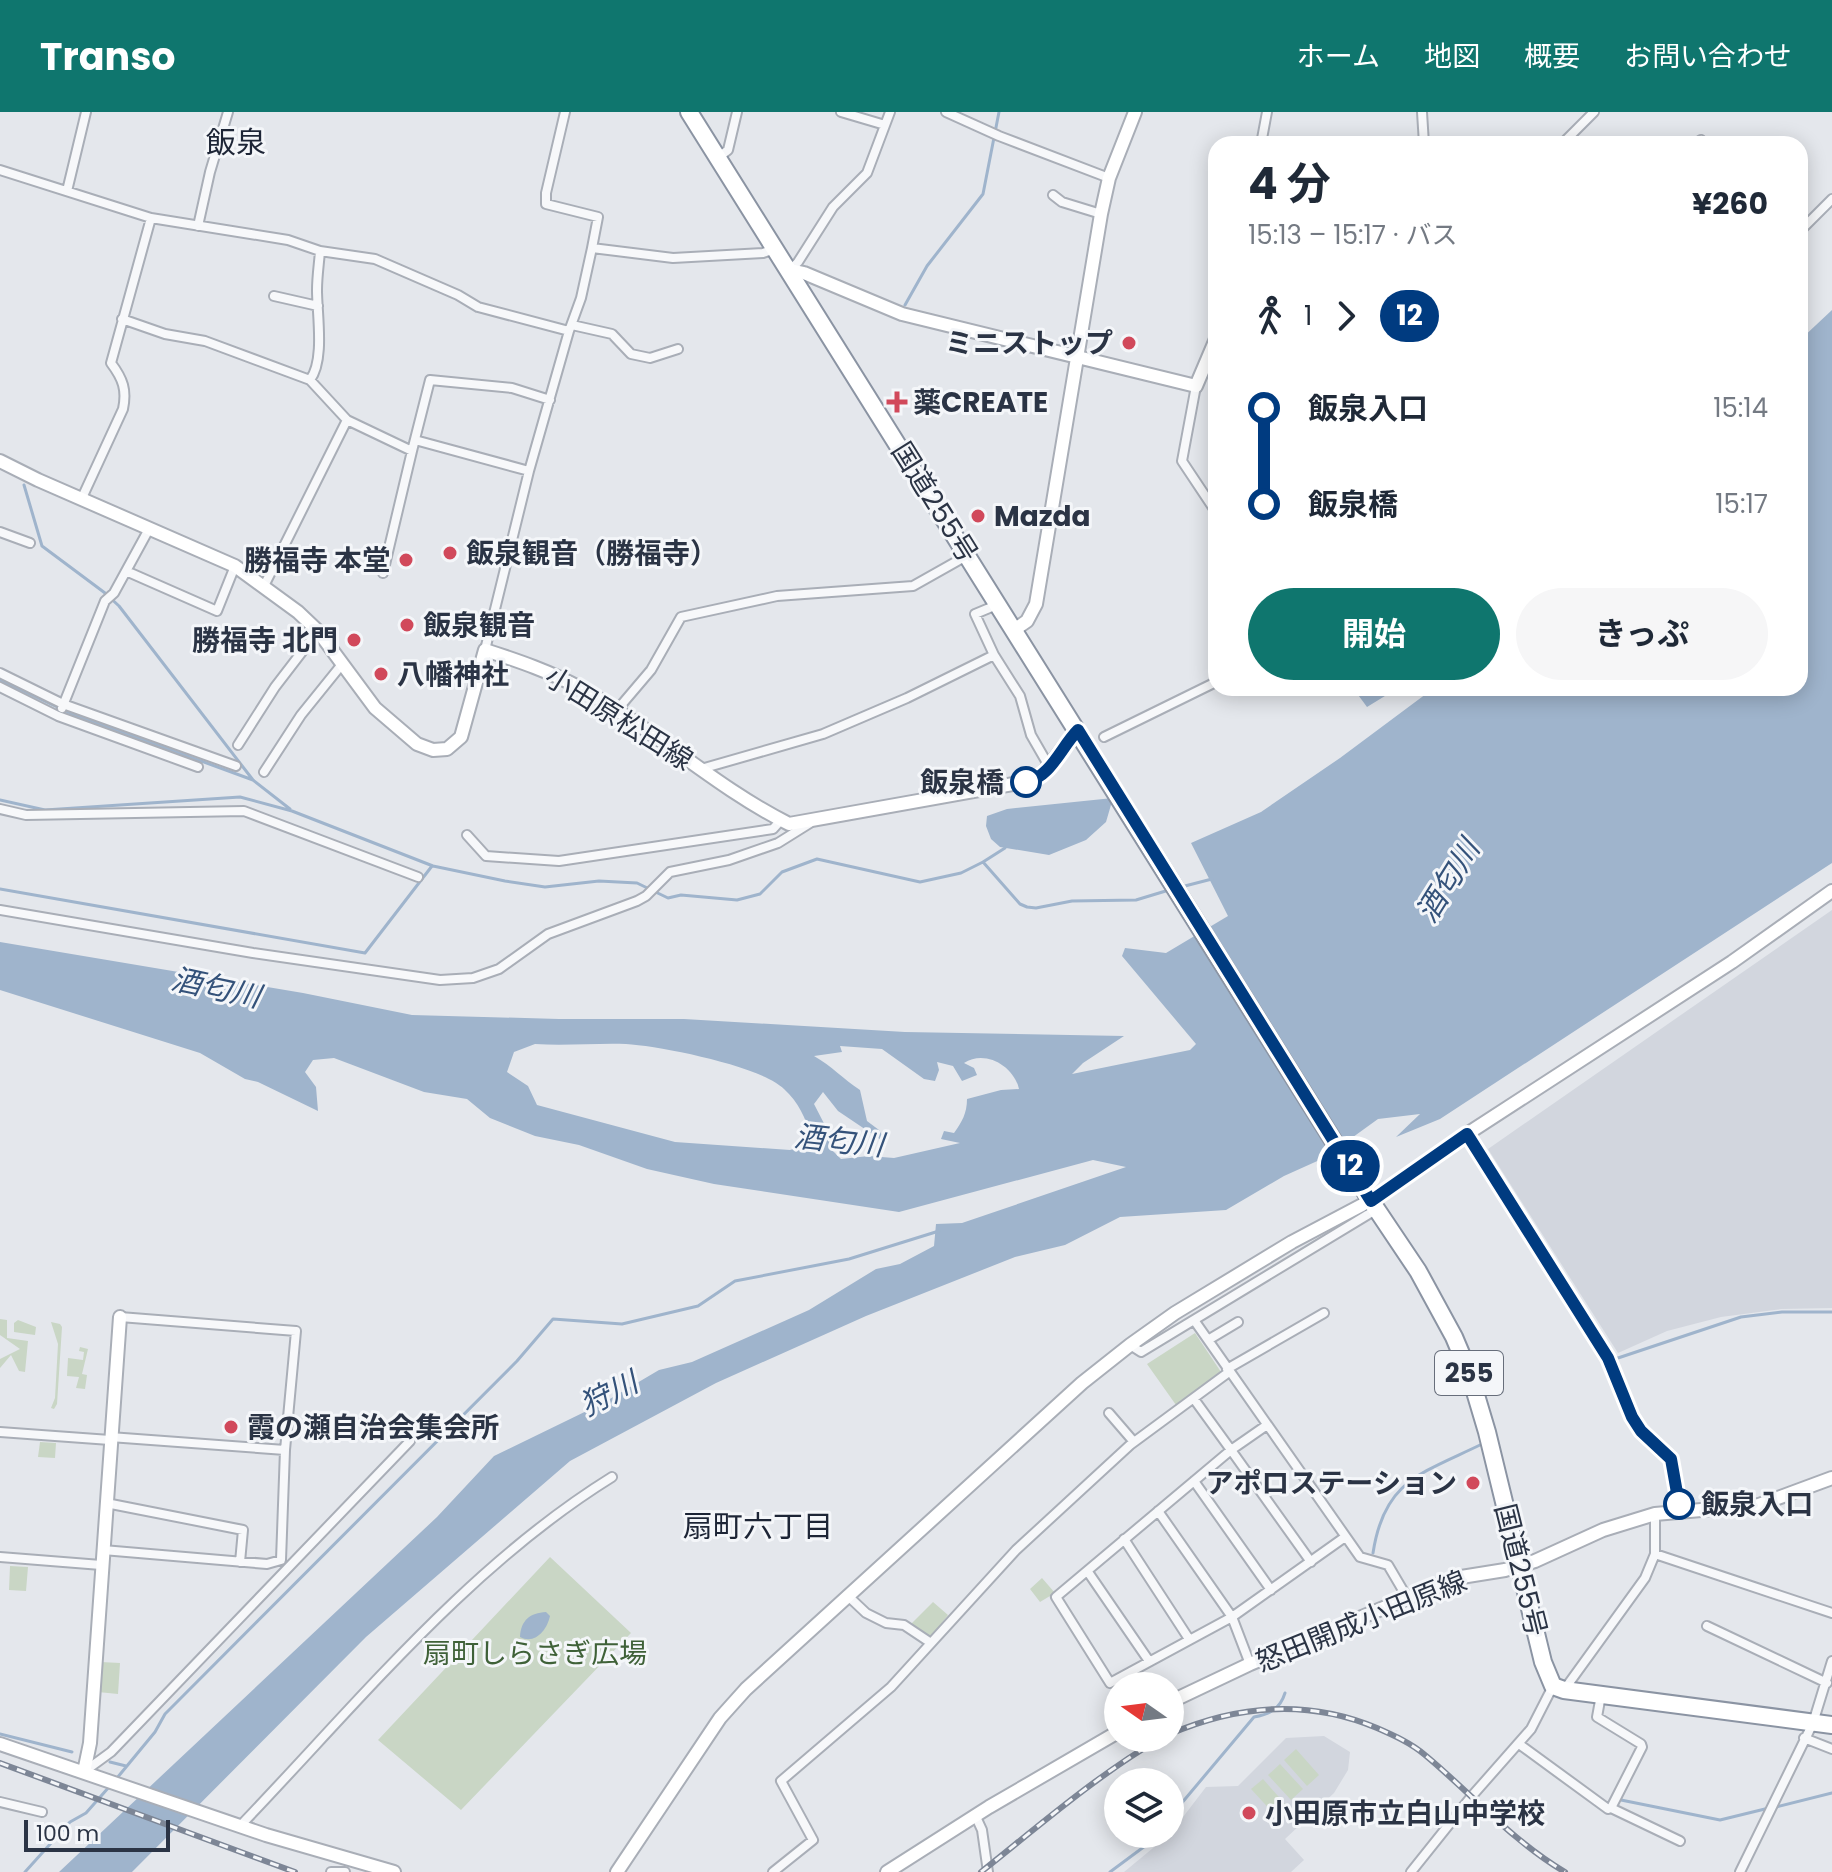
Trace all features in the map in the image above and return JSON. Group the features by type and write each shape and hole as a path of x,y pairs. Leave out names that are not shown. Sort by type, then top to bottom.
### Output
{"highway":[{"name":"国道255号","path":"689,112 1078,730"},
{"name":"255","path":"1078,730 1375,1205"},
{"name":"国道255号","path":"1375,1205 1425,1284 1454,1337 1470,1375 1487,1432 1543,1662 1558,1688"},
{"path":"1558,1688 1832,1725"}],"street":[{"path":"67,191 86,112"},
{"path":"198,226 228,112"},
{"path":"0,462 235,566 318,631 375,708 392,724 417,744 433,750 447,749 461,737 598,217 546,204 565,112"},
{"path":"719,157 728,150 737,112"},
{"path":"841,112 885,125"},
{"path":"790,270 833,207 867,173 890,112"},
{"path":"946,112 1109,178"},
{"path":"1014,630 1027,621 1036,604 1101,214 1109,178 1135,112"},
{"path":"1262,136 1267,112"},
{"path":"1422,112 1424,136"},
{"path":"1570,136 1594,112"},
{"path":"0,170 151,218 288,240 320,251 375,259 458,295 478,307 570,328 612,334 631,354 650,358 678,349"},
{"path":"1053,195 1062,202 1101,214"},
{"path":"1808,223 1832,199"},
{"path":"81,500 123,409 126,396 122,379 111,363 151,218"},
{"path":"592,248 673,258 763,253 776,249"},
{"path":"310,380 315,374 319,334 320,251"},
{"path":"790,270 902,314 1196,386"},
{"path":"274,296 318,306"},
{"path":"122,319 165,334 205,341 310,380 347,420 412,451"},
{"path":"1208,358 1196,386 1182,461 1208,500"},
{"path":"383,573 430,380 512,388 550,400"},
{"path":"264,586 347,420"},
{"path":"415,440 529,471"},
{"path":"58,716 105,601 114,593 149,529"},
{"path":"0,532 30,543"},
{"path":"617,710 651,670 681,617 777,596 913,586 968,555"},
{"path":"126,571 217,611 235,566"},
{"path":"999,604 975,614 994,655 1020,696 1031,735 1050,768"},
{"path":"238,745 275,687 318,631"},
{"name":"小田原松田線","path":"485,650 545,670 617,710 781,820"},
{"path":"701,769 823,734 907,698 994,655"},
{"path":"264,772 301,715 343,663"},
{"path":"0,673 63,704 236,766"},
{"path":"1104,737 1208,686"},
{"path":"0,687 58,716 198,767"},
{"path":"467,835 486,856 559,861 773,829 781,820 789,824 1035,780 1050,768 1061,748 1078,730"},
{"path":"170,757 174,745"},
{"path":"0,809 26,815 244,811 418,877"},
{"path":"0,910 253,953 440,980 473,978 499,969 548,934 646,896 670,872 729,860 778,843 814,820"},
{"path":"1130,1345 1141,1352 1375,1205 1467,1134 1732,962 1832,891"},
{"path":"1467,1134 1608,1358 1632,1417 1641,1431 1671,1459 1680,1510"},
{"path":"617,1872 720,1718 746,1689 1082,1383 1175,1313 1292,1242 1375,1205"},
{"path":"773,1872 813,1840 781,1781 891,1687 1016,1550 1134,1442 1228,1370 1324,1313"},
{"path":"84,1772 90,1743 101,1565 120,1317 296,1331 285,1450 281,1560 276,1563 240,1562 103,1550"},
{"path":"1194,1320 1360,1557 1388,1565 1408,1599"},
{"path":"1208,1340 1238,1322"},
{"path":"1194,1399 1311,1562"},
{"path":"1109,1413 1134,1442"},
{"path":"1267,1425 1231,1450 1056,1597 1110,1683 1123,1679 1149,1661 1232,1617 1345,1537"},
{"path":"0,1432 285,1450"},
{"path":"84,1772 111,1752 410,1441"},
{"path":"235,1825 465,1590 524,1538 612,1477"},
{"name":"怒田開成小田原線","path":"1184,1695 1250,1664 1455,1578 1519,1566 1603,1530 1655,1514 1759,1505 1832,1478"},
{"path":"1194,1481 1271,1590"},
{"path":"106,1503 243,1530 240,1562"},
{"path":"1158,1511 1232,1617 1250,1664"},
{"path":"1411,1872 1531,1729 1558,1688 1645,1578 1655,1554 1655,1514"},
{"path":"1124,1539 1189,1639"},
{"path":"1655,1554 1832,1613"},
{"path":"0,1557 101,1565"},
{"path":"276,1563 284,1571"},
{"path":"1088,1572 1149,1661"},
{"path":"847,1595 866,1613 886,1623 904,1625 931,1643"},
{"path":"1707,1626 1827,1683"},
{"path":"1740,1872 1813,1723 1832,1661"},
{"path":"1601,1695 1597,1717 1642,1747 1611,1808"},
{"path":"1804,1738 1832,1749"},
{"path":"887,1872 989,1807 1104,1740"},
{"path":"0,1744 371,1870 394,1872"},
{"path":"1519,1744 1608,1809 1680,1841"},
{"path":"0,1802 42,1812"},
{"path":"976,1817 982,1830 988,1872"},
{"path":"331,1872 345,1872"}],"shaded area":[{"path":"1832,910 1832,1308 1781,1309 1721,1317 1667,1331 1618,1353 1488,1149"},
{"name":"小田原市立白山中学校","path":"1324,1736 1350,1752 1348,1770 1334,1793 1285,1839 1304,1860 1291,1872 1124,1872 1153,1848 1184,1848 1184,1816 1206,1787 1238,1786 1286,1738"}],"green space":[{"path":"0,1319 7,1320 7,1338 28,1341 25,1372 19,1371 11,1355 0,1368 0,1359 20,1349 0,1335"},
{"path":"18,1320 36,1327 35,1335 14,1332 14,1323"},
{"path":"51,1322 62,1327 57,1404 54,1409 51,1408 55,1398 58,1344"},
{"path":"1195,1333 1221,1372 1176,1405 1147,1364"},
{"path":"80,1347 88,1349 82,1374 87,1375 85,1389 76,1388 79,1377 67,1376 68,1358 83,1360 84,1352 79,1351"},
{"path":"40,1442 56,1443 55,1458 38,1457"},
{"name":"扇町しらさぎ広場","path":"550,1557 631,1633 461,1810 378,1740"},
{"path":"10,1566 28,1567 26,1591 9,1590"},
{"path":"1042,1578 1055,1593 1040,1602 1030,1589"},
{"path":"933,1602 948,1615 928,1641 906,1629"},
{"path":"101,1662 120,1663 118,1694 98,1692"},
{"path":"1296,1749 1319,1775 1307,1786 1284,1760"},
{"path":"1280,1764 1303,1789 1291,1800 1268,1775"},
{"path":"1263,1779 1286,1805 1275,1815 1251,1789"}],"water":[{"name":"酒匂川","path":"1832,310 1832,863 1440,1119 1396,1137 1420,1114 1378,1119 1324,1158 1284,1176 1226,1210 1120,1217 1065,1245 1015,1257 866,1316 716,1383 570,1461 366,1637 132,1872 59,1872 437,1517 494,1456 603,1403 659,1370 692,1362 809,1310 876,1269 900,1264 934,1246 936,1224 962,1223 1126,1167 1093,1160 899,1212 714,1184 647,1169 579,1145 535,1136 490,1118 467,1099 424,1092 334,1058 313,1060 305,1072 316,1087 318,1111 258,1082 245,1079 200,1053 0,990 0,942 303,993 412,1015 684,1019 905,1032 1124,1036 1072,1074 1190,1050 1196,1044 1122,956 1125,948 1166,953 1228,916 1191,843 1261,812 1423,696 1808,696 1808,332","holes":["535,1044 642,1046 733,1065 784,1089 801,1111 811,1136 804,1146 790,1150 675,1142 537,1105 528,1086 507,1072 514,1052","840,1046 882,1049 924,1079 935,1081 939,1070 937,1062 953,1066 962,1081 977,1075 974,1068 964,1063 972,1059 989,1059 1005,1067 1019,1089 1001,1090 967,1099 965,1113 957,1129 954,1133 944,1131 941,1139 960,1143 894,1158 869,1156 841,1159 831,1149 832,1139 814,1104 823,1092 838,1111 887,1144 879,1130 867,1121 860,1090 814,1056 842,1052"]},
{"path":"1359,696 1385,696 1367,707"},
{"path":"1113,798 1106,822 1086,840 1049,855 1000,847 991,839 986,826 987,816 1007,809"},
{"path":"546,1612 550,1616 540,1635 531,1639 520,1637 527,1618"}],"waterway":[{"path":"905,305 927,266 983,194 999,112"},
{"path":"24,485 42,546 119,606 253,780 290,809"},
{"path":"0,680 70,713 253,780"},
{"path":"0,800 45,810 240,797 292,811 433,866 545,887 599,881 637,883 668,898 681,895 737,900 760,894 782,872 817,859 920,882 961,873 983,862 1020,904 1036,908 1072,901 1136,900 1169,890"},
{"path":"983,862 1005,848"},
{"path":"0,889 365,953 432,866"},
{"path":"1181,887 1212,879"},
{"path":"117,1778 155,1732 165,1714 517,1361 553,1319 622,1324 698,1306 735,1281 849,1259 939,1231"},
{"path":"1615,1359 1741,1317 1782,1312 1832,1312"},
{"path":"1373,1553 1378,1529 1396,1495 1423,1473 1480,1445"},
{"path":"1184,1800 1254,1717 1274,1710 1285,1693"},
{"path":"0,1734 72,1752"},
{"path":"110,1762 126,1766"},
{"path":"25,1872 70,1822 86,1813 109,1787"},
{"path":"1776,1807 1832,1793"},
{"path":"1621,1800 1720,1820 1769,1808"},
{"path":"1110,1872 1142,1848"}],"railway":[{"path":"1184,1729 1221,1717 1273,1709 1325,1713 1377,1728 1420,1751 1509,1831 1565,1872"},
{"path":"981,1872 1091,1785 1139,1752"},
{"path":"0,1763 295,1872"}],"bus line":[{"name":"12","path":"1026,782 1035,780 1050,768 1061,748 1078,730 1371,1201 1467,1134 1608,1358 1632,1417 1641,1431 1671,1459 1679,1504"}],"place":[{"name":"ミニストップ","path":"1129,343"},
{"name":"薬CREATE","path":"897,402"},
{"name":"Mazda","path":"978,516"},
{"name":"飯泉観音（勝福寺）","path":"450,553"},
{"name":"勝福寺 本堂","path":"406,560"},
{"name":"飯泉観音","path":"407,625"},
{"name":"勝福寺 北門","path":"354,640"},
{"name":"八幡神社","path":"381,674"},
{"name":"飯泉橋","path":"1026,782"},
{"name":"霞の瀬自治会集会所","path":"231,1427"},
{"name":"アポロステーション","path":"1473,1483"},
{"name":"飯泉入口","path":"1679,1504"},
{"name":"小田原市立白山中学校","path":"1249,1813"}],"district":[{"name":"飯泉","path":"236,143"},
{"name":"扇町六丁目","path":"758,1527"}],"water label":[{"name":"狩川","path":"609,1394"}]}
